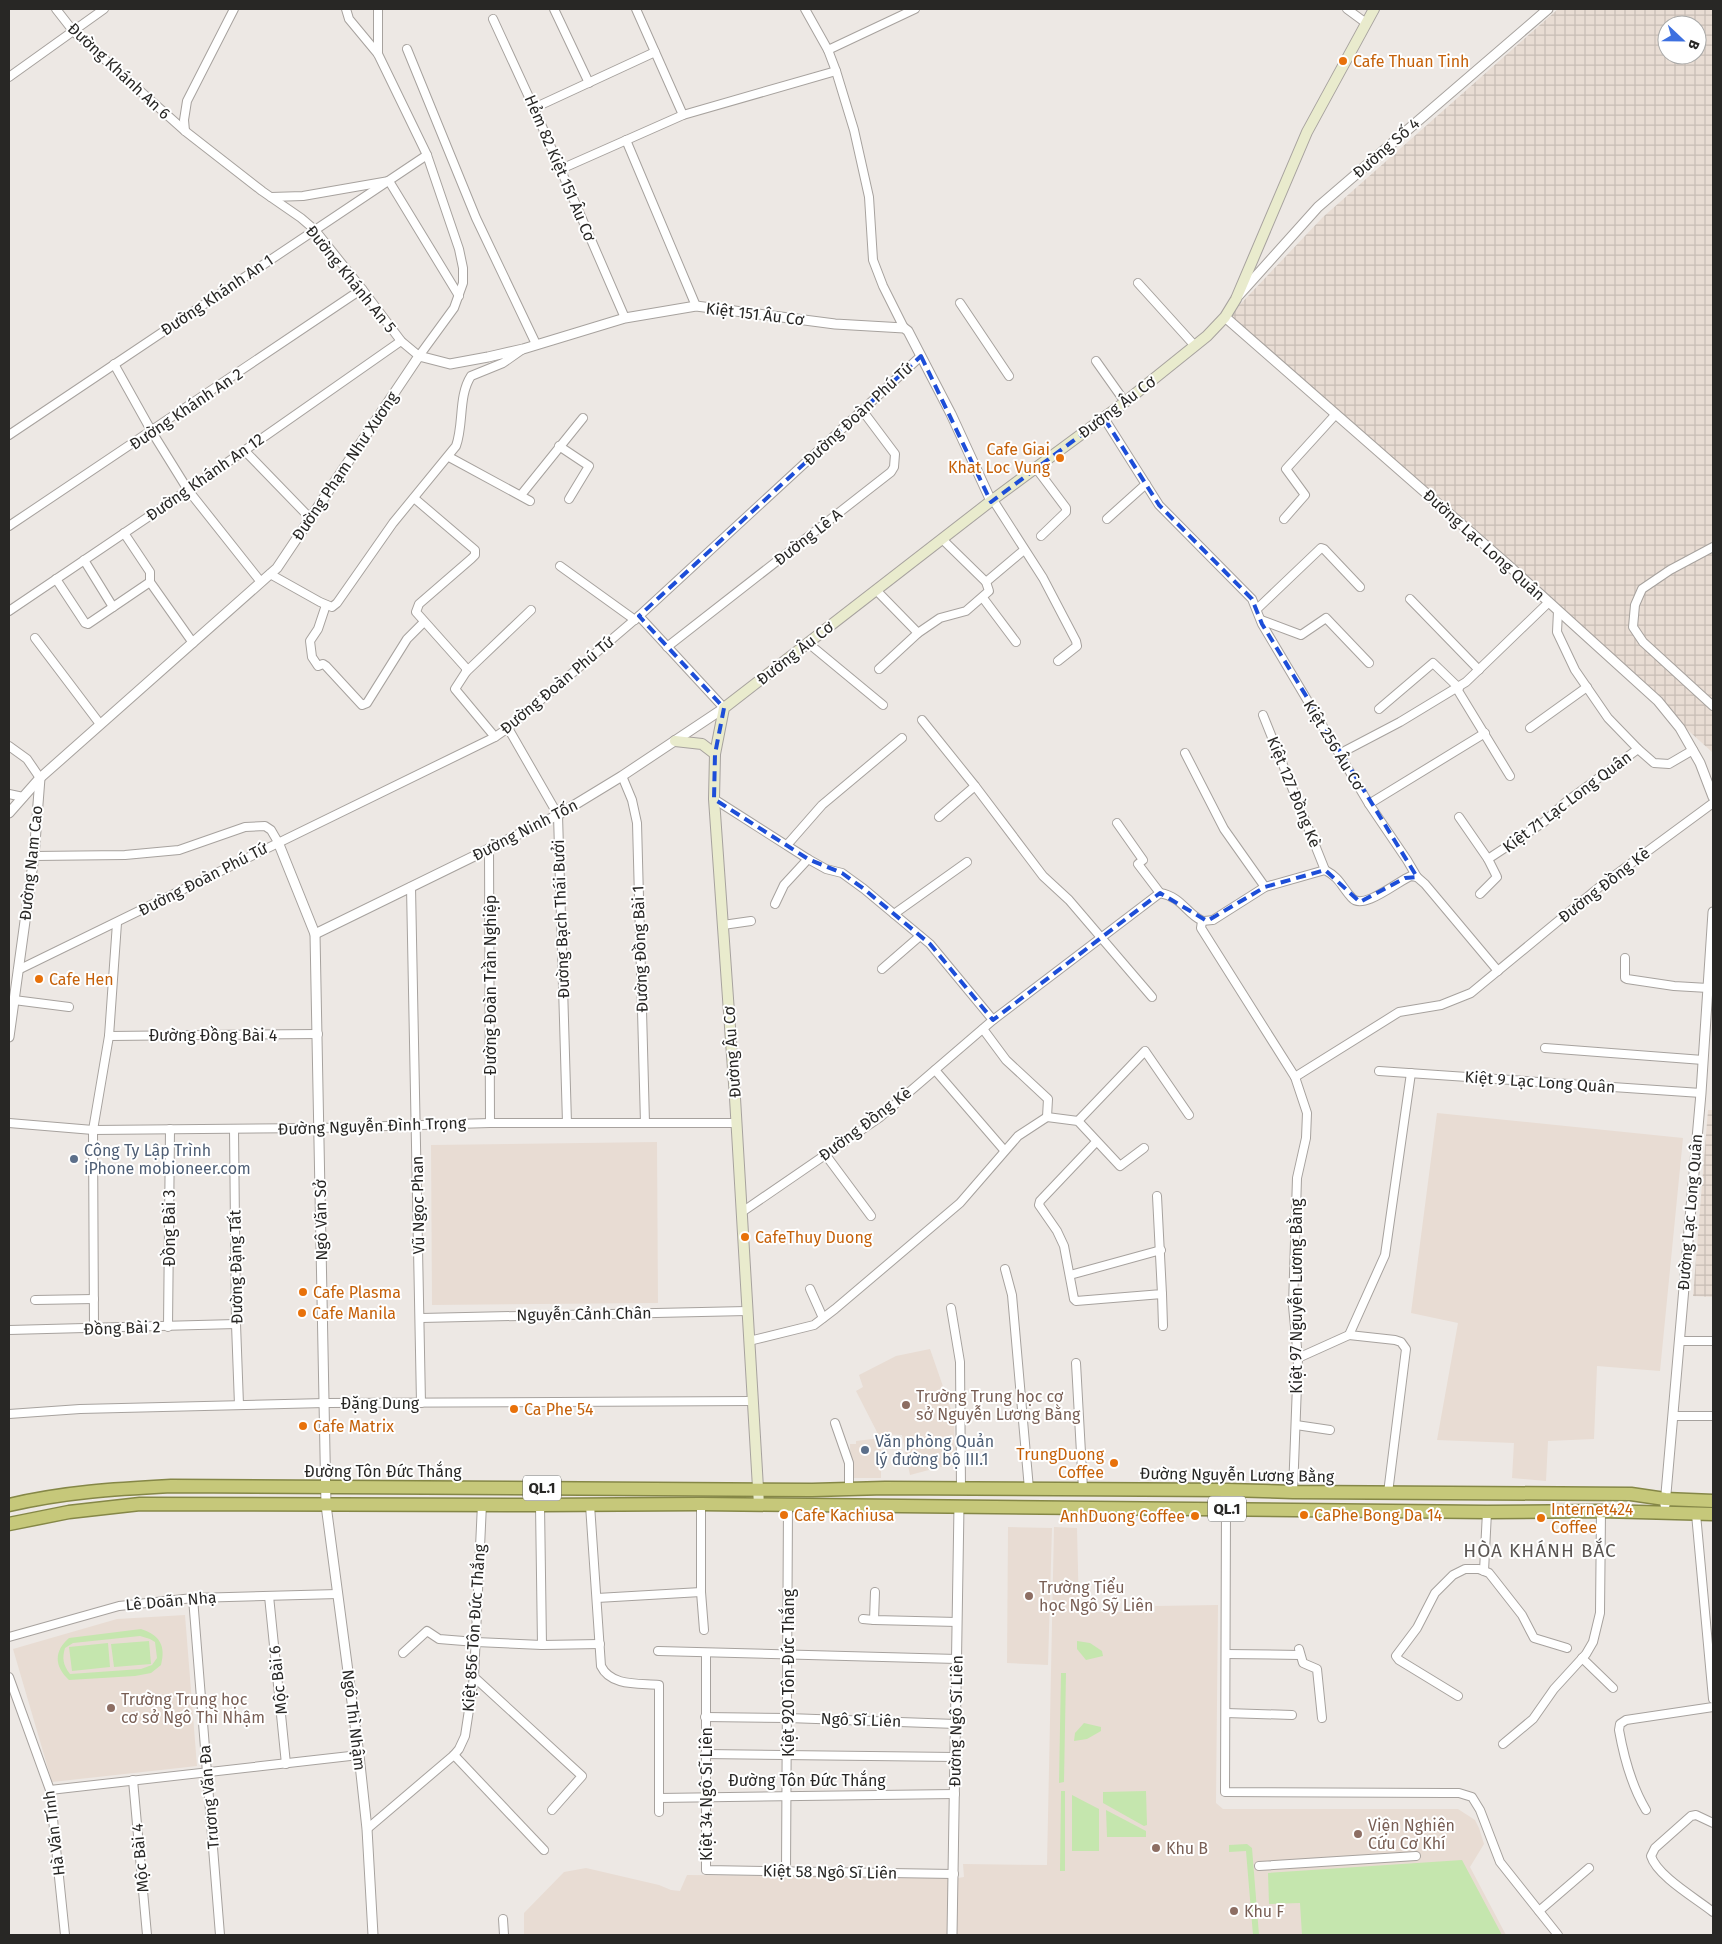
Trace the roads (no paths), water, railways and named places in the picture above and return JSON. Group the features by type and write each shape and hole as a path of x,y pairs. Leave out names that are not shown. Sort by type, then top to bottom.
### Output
{"highway":[{"name":"Đường Tôn Đức Thắng","path":"9,1505 47,1496 98,1490 171,1486 759,1489"},
{"name":"Đường Nguyễn Lương Bằng","path":"759,1489 1066,1489 1631,1494 1665,1499 1713,1501"},
{"path":"1066,1489 1066,1508"},
{"name":"Đường Tôn Đức Thắng","path":"9,1524 69,1512 140,1504 758,1505"},
{"name":"Đường Nguyễn Lương Bằng","path":"758,1505 1487,1512 1600,1511 1713,1514"}],"main road":[{"name":"Đường Âu Cơ","path":"758,1505 759,1489 752,1401 742,1212 714,799 716,754 724,708 942,539 1125,402 1207,336 1225,317 1236,299 1307,132 1374,9"},
{"path":"674,742 702,744 716,754"}],"street":[{"name":"Đường Khánh An 6","path":"56,9 74,32 185,131"},
{"path":"9,76 74,32 104,9"},
{"path":"185,131 184,120 187,101 234,9"},
{"path":"346,9 349,19 378,54"},
{"path":"378,9 378,54"},
{"path":"554,9 589,83"},
{"path":"636,9 683,115"},
{"path":"805,9 828,50 854,130 869,197 873,260 883,286 904,328 908,331 921,356 992,501 1043,578 1077,644 1074,649 1058,661"},
{"path":"828,50 916,9"},
{"path":"1347,9 1366,23"},
{"name":"Đường Số 4","path":"1236,299 1318,208 1548,9"},
{"name":"Hẻm 82 Kiệt 151 Âu Cơ","path":"493,18 625,318"},
{"path":"407,49 476,218 536,344"},
{"path":"534,108 655,52"},
{"name":"Đường Phạm Như Xương","path":"9,813 40,778 277,568 419,356 454,308 463,283 463,268 459,249 427,156 378,54"},
{"path":"561,169 683,115 836,71"},
{"name":"Đường Khánh An 5","path":"185,131 315,230 401,342 419,356"},
{"path":"626,140 696,306"},
{"name":"Đường Khánh An 1","path":"9,435 427,156"},
{"path":"271,197 303,196 389,181 459,296"},
{"path":"1138,283 1195,346"},
{"name":"Đường Khánh An 2","path":"9,526 152,432 362,289"},
{"path":"960,303 1009,376"},
{"name":"Kiệt 151 Âu Cơ","path":"419,356 450,364 523,350 536,344 625,318 696,306 835,324 904,328"},
{"name":"Đường Lạc Long Quân","path":"1225,317 1549,602 1658,701 1680,728 1700,762 1713,797"},
{"name":"Đường Khánh An 12","path":"9,610 188,490 401,342"},
{"path":"270,574 326,605 332,607 337,603 393,523 449,457 456,446 460,436 464,389 471,376 503,363 523,350"},
{"name":"Đường Đoàn Phú Tứ","path":"18,970 495,737 637,618 921,356"},
{"path":"1096,361 1125,402"},
{"path":"114,364 152,432 188,490 261,582"},
{"name":"Đường Lê A","path":"667,646 890,472 894,467 895,454 862,410"},
{"path":"1284,519 1305,496 1286,469 1336,414"},
{"path":"521,496 583,418"},
{"name":"Kiệt 256 Âu Cơ","path":"1104,418 1159,505 1252,599 1261,620 1339,754 1416,877"},
{"path":"559,446 589,466 569,499"},
{"path":"244,450 310,518"},
{"path":"449,457 530,501"},
{"path":"1036,468 1066,508 1066,512 1040,536"},
{"path":"1107,519 1146,484"},
{"path":"414,498 476,550 475,555 471,559 419,604 416,612 466,668 466,672"},
{"path":"124,532 150,572 150,582 192,643"},
{"path":"879,669 918,633 940,618 966,611 989,592 986,582 942,539"},
{"path":"1713,547 1670,570 1642,589 1635,605 1632,627 1643,642 1713,706"},
{"path":"1257,609 1321,548 1360,587"},
{"path":"986,582 1024,550"},
{"path":"84,560 113,608"},
{"path":"560,566 637,618 667,646 724,708"},
{"path":"56,579 85,624 113,608 150,582"},
{"path":"876,590 918,633"},
{"path":"983,598 1016,642"},
{"path":"1410,599 1479,670"},
{"path":"1339,754 1458,688 1549,602"},
{"path":"326,605 318,629 309,643 314,662 318,666 322,664 326,666 362,705 367,703 408,640 424,622"},
{"path":"495,737 455,689 466,672 531,610"},
{"name":"Kiệt 71 Lạc Long Quân","path":"1558,611 1557,632 1575,670 1608,718 1638,749 1654,763 1669,764 1693,750"},
{"path":"1261,620 1301,635 1326,618 1369,663"},
{"path":"35,638 100,724"},
{"path":"808,643 883,705"},
{"path":"1379,709 1433,663 1458,688 1510,776"},
{"path":"1530,728 1587,687"},
{"name":"Đường Ninh Tốn","path":"315,934 558,815 622,776 724,708"},
{"name":"Kiệt 127 Đồng Kè","path":"1263,715 1325,870"},
{"path":"922,720 1044,876 1069,900 1152,996"},
{"name":"Đường Bạch Thái Bưởi","path":"508,728 558,815 567,1123"},
{"path":"1369,804 1485,733"},
{"path":"786,845 822,805 902,738"},
{"path":"9,746 27,759 40,778"},
{"name":"Kiệt 71 Lạc Long Quân","path":"1488,859 1544,822 1566,802 1638,749"},
{"path":"1185,753 1224,829 1265,887"},
{"name":"Đường Đồng Bài 1","path":"622,776 632,800 637,823 645,1123"},
{"name":"Đường Nam Cao","path":"9,1037 34,856 40,778"},
{"path":"939,817 975,786"},
{"path":"9,794 23,797"},
{"path":"714,799 808,859 826,869 842,873 894,914 930,944 993,1020"},
{"name":"Đường Đồng Kè","path":"1296,1077 1399,1012 1441,1005 1472,993 1603,884 1713,803"},
{"path":"1458,817 1488,859 1497,877 1480,894"},
{"path":"1117,823 1143,860 1138,864 1160,893 1168,894 1202,921 1213,920 1265,887 1325,870 1335,876 1353,900 1360,902 1411,876 1416,877 1424,884 1498,971"},
{"path":"34,856 124,855 179,850 245,827 265,826 271,830 278,842 315,934"},
{"name":"Đường Đoàn Trần Nghiệp","path":"489,848 490,1123"},
{"path":"775,904 784,885 808,859"},
{"path":"894,914 967,862"},
{"name":"Vũ Ngọc Phan","path":"411,887 421,1318 421,1403"},
{"name":"Đường Đồng Kè","path":"742,1212 879,1118 993,1020 1160,893"},
{"name":"Đường Lạc Long Quân","path":"1665,1512 1703,1060 1713,912"},
{"path":"724,925 751,921"},
{"name":"Kiệt 97 Nguyễn Lương Bằng","path":"1202,921 1201,928 1296,1077 1306,1113 1306,1138 1297,1178 1293,1306 1298,1358 1293,1492"},
{"path":"94,1329 93,1130 109,1036 117,923"},
{"name":"Ngô Văn Sở","path":"315,934 326,1505"},
{"path":"882,969 920,936"},
{"path":"1625,958 1625,978 1627,980 1708,988"},
{"path":"14,1000 69,1007"},
{"path":"983,1029 1006,1060 1048,1099 1046,1118"},
{"name":"Đường Đồng Bài 4","path":"109,1036 318,1034"},
{"path":"1545,1048 1703,1060"},
{"path":"1078,1121 1145,1051 1189,1115"},
{"path":"935,1070 1004,1150"},
{"name":"Kiệt 9 Lạc Long Quân","path":"1379,1071 1700,1094"},
{"path":"1349,1335 1385,1255 1411,1073"},
{"path":"749,1341 814,1324 823,1318 960,1203 1018,1136 1046,1118 1078,1121 1120,1166 1144,1148"},
{"name":"Đường Nguyễn Đình Trọng","path":"9,1123 93,1130 319,1128 490,1123 736,1123"},
{"name":"Đồng Bài 3","path":"168,1327 170,1129"},
{"name":"Đường Đặng Tất","path":"234,1129 236,1324 239,1405"},
{"path":"1096,1142 1039,1204 1061,1239 1070,1275 1073,1297 1076,1301 1162,1294"},
{"path":"825,1154 871,1216"},
{"path":"1157,1196 1161,1250 1163,1326"},
{"path":"1070,1275 1161,1250"},
{"path":"1005,1269 1012,1295 1029,1489"},
{"path":"810,1289 823,1318"},
{"path":"35,1300 94,1299"},
{"path":"951,1308 960,1362 961,1489"},
{"name":"Nguyễn Cảnh Chân","path":"421,1318 747,1311"},
{"name":"Đồng Bài 2","path":"9,1330 236,1324"},
{"path":"1298,1358 1349,1335 1395,1340 1401,1342 1406,1349 1388,1493"},
{"path":"1679,1341 1713,1340"},
{"path":"1076,1363 1083,1490"},
{"name":"Đặng Dung","path":"9,1414 80,1408 325,1403 752,1401"},
{"path":"1673,1416 1713,1416"},
{"path":"835,1424 849,1463 849,1488"},
{"path":"1296,1425 1330,1430"},
{"name":"Kiệt 856 Tôn Đức Thắng","path":"367,1829 454,1755 465,1736 474,1677 482,1504"},
{"path":"701,1504 701,1592 704,1630"},
{"name":"Ngô Thì Nhậm","path":"326,1505 359,1755 367,1829 373,1935"},
{"path":"540,1505 542,1645"},
{"path":"590,1505 601,1666 608,1676 620,1681 659,1685 659,1812"},
{"name":"Kiệt 920 Tôn Đức Thắng","path":"786,1872 788,1505"},
{"name":"Đường Ngô Sĩ Liên","path":"952,1935 959,1506"},
{"path":"1226,1509 1225,1792 1459,1793 1472,1798 1480,1810 1500,1862 1558,1935"},
{"path":"1503,1744 1533,1719 1554,1689 1582,1658 1593,1642 1599,1621 1600,1511"},
{"path":"1484,1571 1487,1512"},
{"path":"1696,1514 1713,1699"},
{"path":"1458,1696 1396,1657 1417,1628 1435,1593 1445,1582 1460,1571 1465,1569 1484,1571 1493,1578 1522,1615 1534,1638 1567,1648"},
{"path":"597,1598 701,1592"},
{"path":"874,1620 875,1592"},
{"name":"Lê Doãn Nhạ","path":"9,1637 119,1606 193,1598 338,1594"},
{"name":"Mộc Bài 6","path":"269,1596 286,1764"},
{"name":"Trương Văn Đa","path":"193,1598 220,1935"},
{"path":"863,1618 874,1620 958,1622"},
{"path":"403,1653 427,1631 439,1639 476,1642 542,1645 600,1644"},
{"path":"658,1651 788,1656 957,1659"},
{"path":"1226,1654 1300,1652 1304,1664 1317,1668 1322,1718"},
{"name":"Kiệt 34 Ngô Sĩ Liên","path":"706,1653 706,1870"},
{"path":"1582,1658 1613,1688"},
{"name":"Hà Văn Tính","path":"9,1677 50,1790 65,1935"},
{"path":"474,1677 582,1776 552,1810"},
{"path":"1646,1810 1635,1789 1627,1767 1619,1730 1620,1724 1626,1720 1713,1707"},
{"path":"1226,1713 1292,1715"},
{"name":"Ngô Sĩ Liên","path":"705,1717 956,1724"},
{"path":"705,1754 956,1757"},
{"path":"50,1790 359,1755"},
{"path":"454,1755 544,1850"},
{"name":"Mộc Bài 4","path":"134,1780 147,1935"},
{"name":"Đường Tôn Đức Thắng","path":"659,1798 706,1796 787,1798 955,1794"},
{"path":"1713,1823 1696,1816 1691,1816 1655,1848 1651,1856 1654,1864 1664,1874 1713,1912"},
{"path":"1259,1866 1416,1856"},
{"path":"1539,1911 1589,1868"},
{"name":"Kiệt 58 Ngô Sĩ Liên","path":"706,1870 954,1874"},
{"path":"503,1920 504,1935"}],"place":[{"name":"Cafe Thuan Tinh","path":"1343,61"},
{"name":"Cafe Giai Khat Loc Vung","path":"1060,458"},
{"name":"Cafe Hen","path":"39,979"},
{"name":"Công Ty Lập Trình iPhone mobioneer.com","path":"74,1159"},
{"name":"CafeThuy Duong","path":"745,1237"},
{"name":"Cafe Plasma","path":"303,1292"},
{"name":"Cafe Manila","path":"302,1313"},
{"name":"Trường Trung học cơ sở Nguyễn Lương Bằng","path":"906,1405"},
{"name":"Ca Phe 54","path":"514,1409"},
{"name":"Cafe Matrix","path":"303,1426"},
{"name":"Văn phòng Quản lý đường bộ III.1","path":"865,1450"},
{"name":"TrungDuong Coffee","path":"1114,1463"},
{"name":"Cafe Kachiusa","path":"784,1515"},
{"name":"CaPhe Bong Da 14","path":"1304,1515"},
{"name":"AnhDuong Coffee","path":"1195,1516"},
{"name":"Internet424 Coffee","path":"1541,1518"},
{"name":"Trường Tiểu học Ngô Sỹ Liên","path":"1029,1596"},
{"name":"Trường Trung học cơ sở Ngô Thì Nhậm","path":"111,1708"},
{"name":"Viện Nghiên Cứu Cơ Khí","path":"1358,1834"},
{"name":"Khu B","path":"1156,1848"},
{"name":"Khu F","path":"1234,1911"}],"district":[{"name":"HÒA KHÁNH BẮC","path":"1540,1550"}]}
